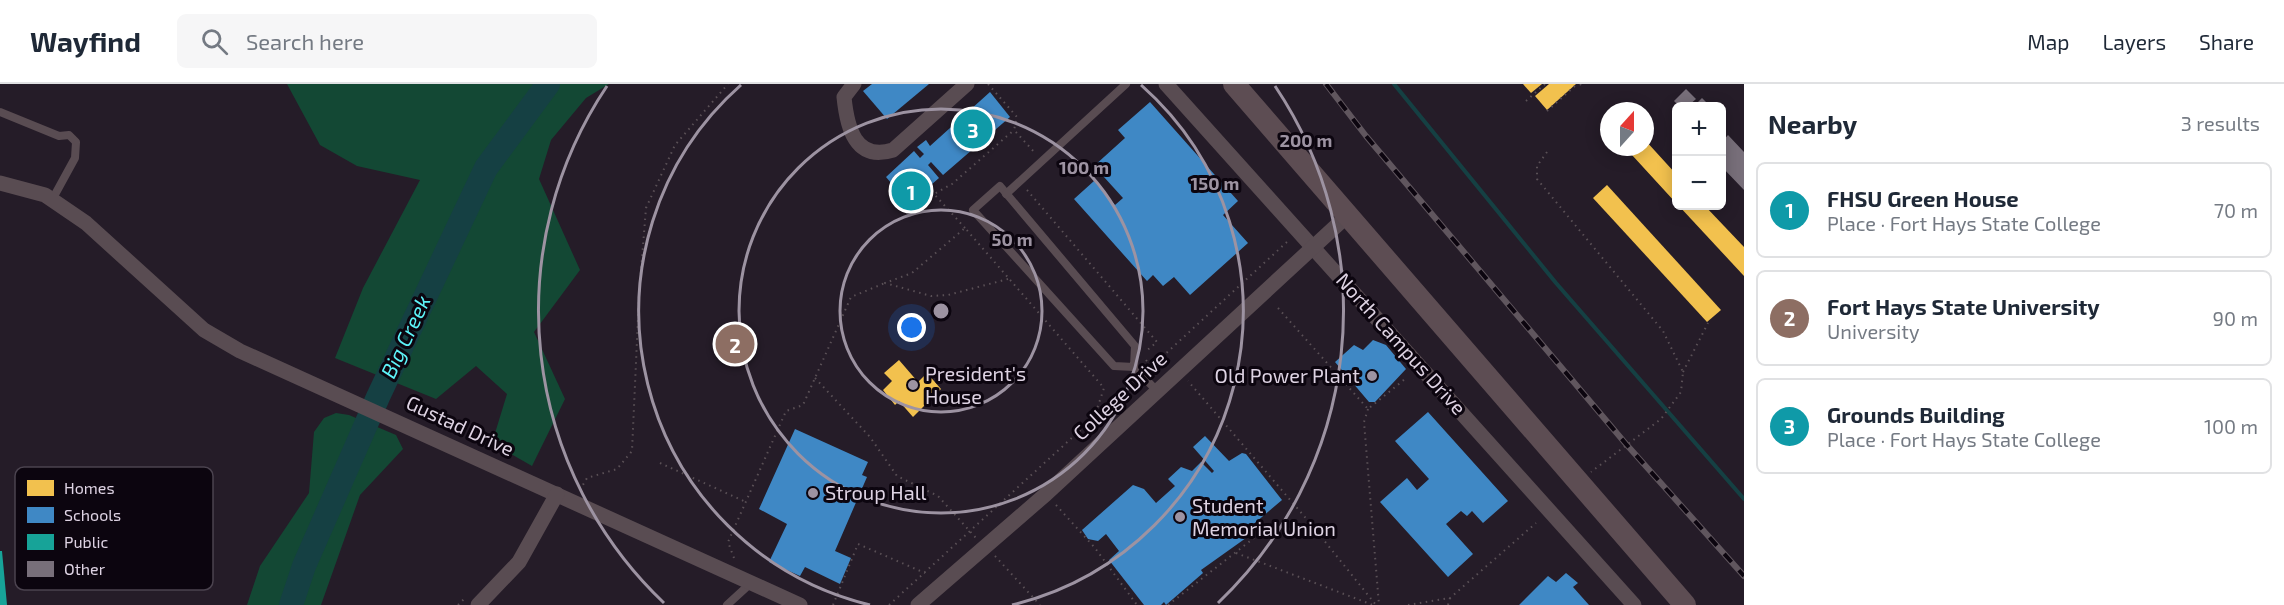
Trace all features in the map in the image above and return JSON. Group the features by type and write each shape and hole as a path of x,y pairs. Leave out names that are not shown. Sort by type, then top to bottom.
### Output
{"main road":[{"path":"1234,84 1685,605"}],"street":[{"path":"854,84 844,97 851,130 857,144 871,153 892,150 967,84"},
{"name":"North Campus Drive","path":"1166,84 1314,246 1634,605"},
{"name":"Gustad Drive","path":"0,183 45,195 86,223 204,330 240,351 795,604"},
{"name":"College Drive","path":"918,605 1046,494 1348,215"},
{"path":"482,600 519,562 557,494"}],"lane":[{"path":"1006,194 1126,84"},
{"path":"0,112 59,136 69,135 76,142 75,158 52,200"},
{"path":"1134,367 1135,346 1000,186 973,210 1114,366 1134,367 1157,391"},
{"path":"727,605 751,583"}],"path":[{"path":"574,502 587,478 617,469 632,451 639,296 646,208 675,145 728,84"},
{"path":"988,84 1017,117 1014,130 952,184 934,194 1104,388 1093,420"},
{"path":"1526,101 1545,84"},
{"path":"1547,111 1580,84"},
{"path":"1014,130 1042,161"},
{"path":"1547,152 1537,166 1537,179 1663,331 1683,372"},
{"path":"1029,181 1026,189 1157,342 1141,356 1150,365 1159,356 1179,371 1310,523 1376,605"},
{"path":"736,562 728,542 786,411 803,405 851,297 912,273 965,228"},
{"path":"890,605 1300,231"},
{"path":"885,283 930,296 948,295 1008,279"},
{"path":"1278,308 1368,409"},
{"path":"1580,481 1660,419 1673,405 1681,392 1683,372 1708,323"},
{"path":"815,378 870,437 897,476 938,496 970,533 986,546 1040,605"},
{"path":"1376,605 1364,422 1368,409 1405,379"},
{"path":"660,463 746,502"},
{"path":"1046,494 1091,544 1137,605"},
{"path":"1168,605 1254,538 1310,523"},
{"path":"1408,605 1450,598 1536,523"},
{"path":"833,605 858,544 926,573"},
{"path":"1236,553 1376,605"},
{"path":"1448,605 1450,598"},
{"path":"458,605 482,600"}],"green space":[{"path":"287,84 609,84 586,98 551,140 539,179 580,270 534,332 565,399 532,466 492,443 507,394 476,366 436,399 335,358 363,288 420,180 357,166 320,145"},
{"path":"336,413 349,415 396,435 403,449 360,495 321,605 247,605 260,566 309,493 314,432 324,418"}],"building: Homes":[{"path":"1523,84 1542,84 1531,93"},
{"path":"1549,84 1576,84 1547,110 1535,96"},
{"path":"1654,150 1672,170 1672,199 1633,156 1654,156"},
{"path":"1607,185 1721,310 1707,322 1593,198"},
{"path":"1683,210 1709,210 1744,247 1744,276"},
{"name":"President's House","path":"899,360 918,382 927,373 941,389 913,417 899,401 895,405 883,390 892,381 884,373"}],"building: Schools":[{"path":"872,84 929,84 887,119 863,91"},
{"path":"990,92 1010,117 943,175 931,162 928,165 939,178 909,204 886,177 914,151 920,158 924,154 917,147 926,140 930,146"},
{"path":"1150,102 1238,201 1223,215 1248,243 1190,295 1174,277 1163,286 1153,275 1147,281 1074,199 1094,181 1115,205 1123,198 1094,166 1125,138 1118,130"},
{"name":"Old Power Plant","path":"1373,340 1386,345 1406,369 1375,402 1369,402 1335,362 1354,345 1363,350"},
{"path":"1428,412 1508,501 1483,523 1472,511 1467,516 1461,511 1446,524 1473,554 1448,577 1380,502 1407,478 1417,490 1429,479 1395,441"},
{"name":"Stroup Hall","path":"795,429 868,462 862,475 867,477 835,551 851,558 840,584 805,567 800,576 769,562 787,524 759,509"},
{"name":"Student Memorial Union","path":"1205,436 1229,461 1242,453 1246,454 1282,500 1243,533 1246,538 1201,570 1203,573 1166,605 1164,602 1161,605 1144,605 1109,560 1119,551 1106,534 1098,541 1088,539 1082,530 1133,485 1144,489 1156,503 1175,486 1168,479 1181,467 1192,471 1201,462 1212,473 1214,471 1193,447"},
{"path":"1566,573 1578,583 1573,587 1589,605 1519,605 1548,576 1556,582"}],"building: Public":[{"path":"0,551 2,551 7,605 0,605"}],"building: Other":[{"path":"1686,89 1696,99 1693,102 1674,101"},
{"path":"1728,135 1744,152 1744,190 1726,171 1726,137"}],"waterway":[{"name":"Big Creek","path":"291,605 304,566 378,397 486,168 548,84"},
{"path":"1394,84 1556,283 1744,499"}],"railway":[{"path":"1326,84 1366,136 1626,444 1744,576"}],"place":[{"name":"Grounds Building","path":"973,129"},
{"name":"FHSU Green House","path":"911,191"},
{"name":"Fort Hays State University","path":"735,344"},
{"name":"Old Power Plant","path":"1372,376"},
{"name":"President's House","path":"913,385"},
{"name":"Stroup Hall","path":"813,493"},
{"name":"Student Memorial Union","path":"1180,517"}]}
